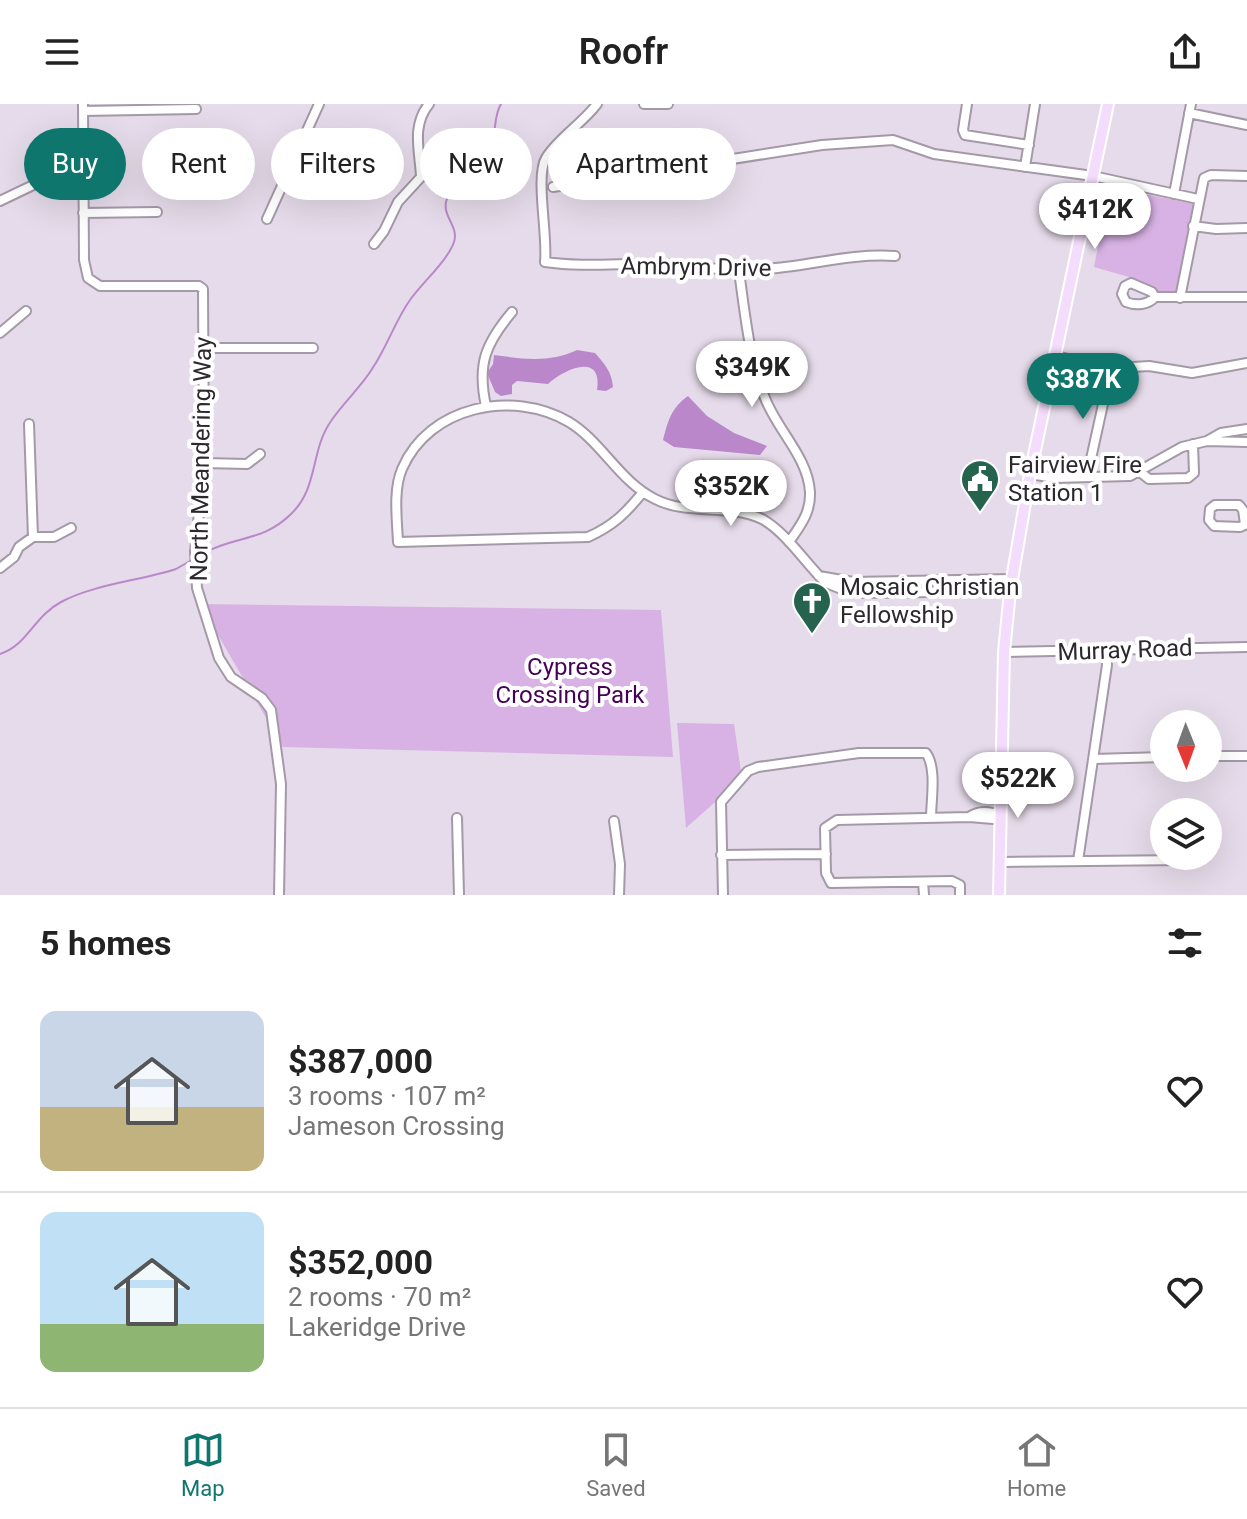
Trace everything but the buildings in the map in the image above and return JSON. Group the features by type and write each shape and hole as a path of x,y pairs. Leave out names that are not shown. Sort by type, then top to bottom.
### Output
{"main road":[{"path":"999,895 1004,652 1010,585 1030,474 1108,104"}],"street":[{"path":"267,219 319,104"},
{"path":"374,244 398,202 421,177 417,139 422,113 429,104"},
{"name":"Ambrym Drive","path":"597,104 547,155 541,169 547,243 545,262 569,265 665,264 739,271 805,265 837,258 895,256"},
{"path":"644,104 668,104"},
{"path":"967,104 965,135 1029,145"},
{"path":"1025,167 1035,104"},
{"path":"83,108 196,109"},
{"path":"1174,194 1190,108 1247,125"},
{"path":"736,158 822,145 893,140 934,154 1093,176 1198,199"},
{"path":"1180,298 1204,178 1211,175 1247,176"},
{"path":"0,201 24,189"},
{"name":"North Meandering Way","path":"83,200 84,260 88,278 100,286 199,286 204,294 204,463 195,552 197,588 219,658 231,677 262,698 271,710 281,784 279,895"},
{"path":"83,213 157,212"},
{"path":"1193,226 1247,228"},
{"path":"739,271 757,373 766,401 808,477 810,503 805,520 789,542"},
{"path":"1155,297 1247,297"},
{"path":"0,333 26,311"},
{"path":"486,406 482,387 484,355 512,312"},
{"path":"205,348 313,348"},
{"path":"1055,360 1085,370 1149,366 1192,373 1247,363"},
{"path":"1087,477 1107,386 1105,367"},
{"path":"643,492 621,519 588,537 398,542 397,484 402,468 417,444 433,429 458,414 505,404 552,414 572,424 628,481 655,500 679,508 748,514 776,529 826,583 849,592 1010,585"},
{"path":"29,424 33,537"},
{"path":"1207,441 1221,433 1247,429"},
{"path":"1030,474 1054,478 1122,477 1140,472 1173,451 1193,444 1207,441 1247,442"},
{"path":"1140,472 1149,479 1188,478 1194,473 1193,444"},
{"path":"204,463 247,464 260,454"},
{"path":"1215,505 1239,505 1246,524 1240,527 1214,526 1209,520 1210,509 1215,505"},
{"path":"0,568 33,537 54,537 71,528"},
{"name":"Murray Road","path":"1004,652 1247,647"},
{"path":"1078,861 1107,665 1106,652"},
{"path":"723,895 721,802 748,771 758,767 859,753 926,753 929,757 931,818"},
{"path":"1222,756 1247,756"},
{"path":"1093,759 1150,757"},
{"path":"960,895 960,885 952,881 831,883 826,873 825,828 830,823 969,817 993,819 1001,816"},
{"path":"457,818 459,895"},
{"path":"614,821 620,864 619,895"},
{"path":"721,855 826,854"},
{"path":"1000,862 1150,860"},
{"path":"923,882 924,895"}],"green space":[{"path":"1110,187 1194,204 1176,293 1164,295 1136,279 1094,267"},
{"name":"Cypress Crossing Park","path":"200,604 661,610 673,757 283,747"},
{"name":"Cypress Crossing Park","path":"677,723 734,724 742,778 686,828"}],"shaded area":[{"path":"577,350 595,353 609,372 613,387 606,391 597,390 594,371 580,367 548,384 517,381 512,385 512,394 501,396 495,392 487,373 494,355 547,358"},
{"path":"688,396 707,416 734,433 767,446 760,455 674,447 663,440 674,410"}],"waterway":[{"path":"204,553 270,530 300,503 331,421 372,369 410,300 451,249 455,237 446,202 454,186 491,145 501,104"},
{"path":"0,654 10,650 51,608 61,602 88,591 176,569 190,561"}],"place":[{"name":"Fairview Fire Station 1","path":"980,513"},
{"name":"Mosaic Christian Fellowship","path":"812,635"}]}
